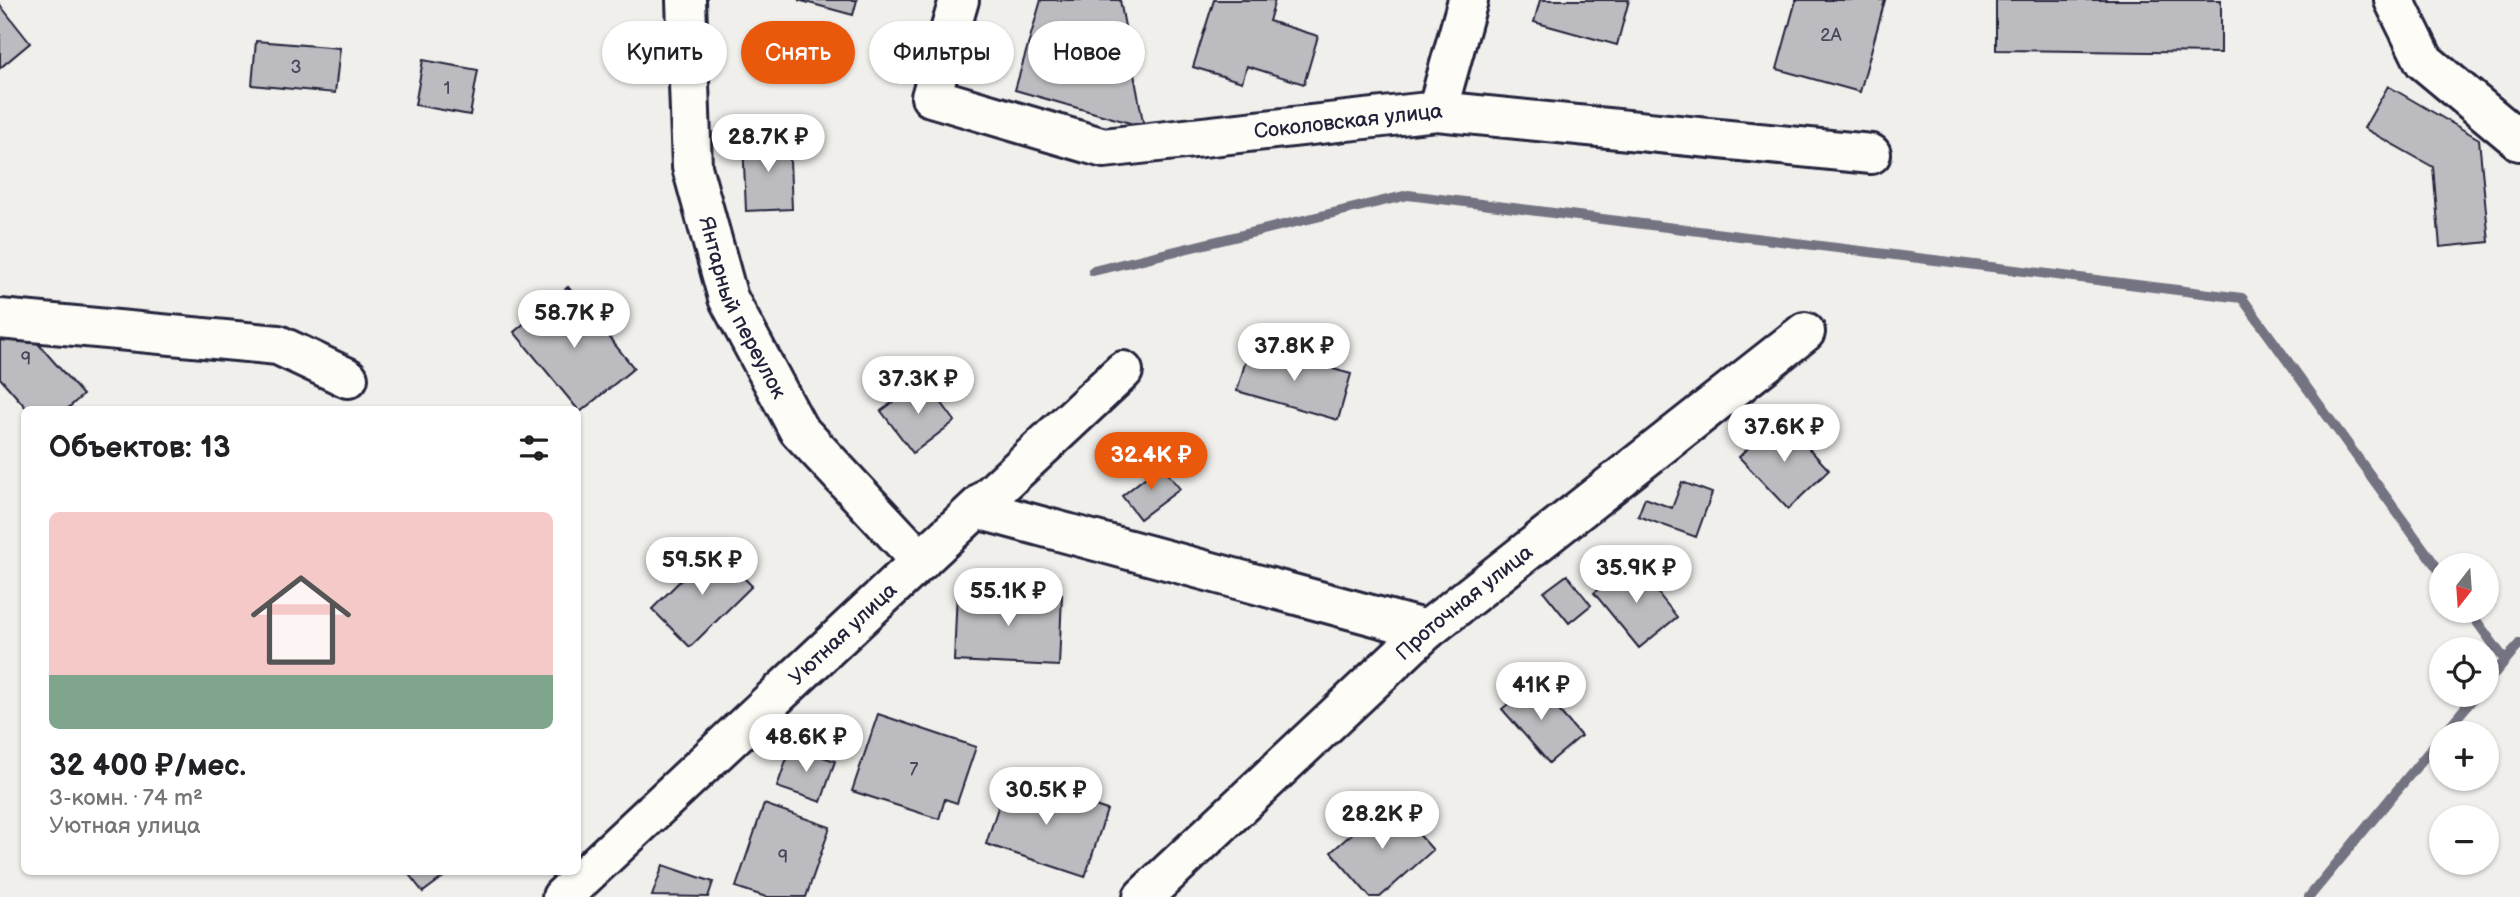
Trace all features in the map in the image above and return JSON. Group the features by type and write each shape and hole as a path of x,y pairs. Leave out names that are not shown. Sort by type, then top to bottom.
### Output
{"street":[{"name":"Янтарный переулок","path":"686,0 692,167 728,298 798,429 921,561"},
{"name":"Соколовская улица","path":"959,0 931,97 1104,148 1437,111 1871,154"},
{"path":"1437,111 1468,0"},
{"path":"2394,0 2424,61 2520,141"},
{"path":"0,318 278,345 348,378"},
{"name":"Проточная улица","path":"1143,897 1427,630 1805,332"},
{"name":"Уютная улица","path":"562,897 1123,371"},
{"path":"976,509 1427,630"}],"building":[{"path":"798,0 857,0 853,15"},
{"path":"1041,0 1120,0 1124,21 1035,21"},
{"path":"1214,0 1275,0 1269,21 1318,36 1304,84 1247,66 1242,82 1193,67"},
{"path":"1540,0 1629,0 1617,45 1534,22"},
{"path":"1796,0 1885,0 1860,92 1777,69"},
{"path":"1996,0 2221,0 2221,53 1996,50"},
{"path":"0,5 30,43 0,68"},
{"path":"256,41 340,48 335,93 252,85"},
{"path":"1028,45 1028,84 1136,84 1144,127 1015,90"},
{"path":"423,60 478,70 470,115 415,105"},
{"path":"2388,86 2479,139 2489,242 2440,247 2433,167 2364,128"},
{"path":"789,137 792,209 746,211 743,140"},
{"path":"568,287 634,368 581,411 581,406 575,406 514,332"},
{"path":"20,323 83,395 71,406 24,406 0,378 0,341"},
{"path":"1250,346 1351,374 1338,420 1237,391"},
{"path":"924,379 955,421 913,453 881,411"},
{"path":"1780,418 1829,470 1788,509 1739,457"},
{"path":"1161,465 1180,489 1140,519 1122,496"},
{"path":"1682,482 1712,493 1696,537 1638,516 1645,498 1672,508"},
{"path":"714,547 752,586 690,647 652,609"},
{"path":"1633,562 1677,617 1639,648 1594,593"},
{"path":"1567,575 1591,605 1569,623 1544,592"},
{"path":"957,590 1062,595 1059,666 954,661"},
{"path":"1534,682 1581,736 1549,763 1502,709"},
{"path":"878,714 976,747 957,803 945,799 939,819 852,791"},
{"path":"791,746 835,761 821,802 777,787"},
{"path":"1008,777 1107,810 1085,877 986,844"},
{"path":"1389,801 1433,850 1380,897 1370,897 1331,852"},
{"path":"764,804 830,827 806,897 766,897 736,887"},
{"path":"663,865 713,882 708,897 652,896"},
{"path":"409,875 446,875 423,892"}],"waterway":[{"path":"1093,271 1408,195 2242,298 2429,556"},
{"path":"2478,623 2505,660"},
{"path":"2499,668 2520,643"},
{"path":"2454,721 2466,707"},
{"path":"2309,897 2429,752"}]}
